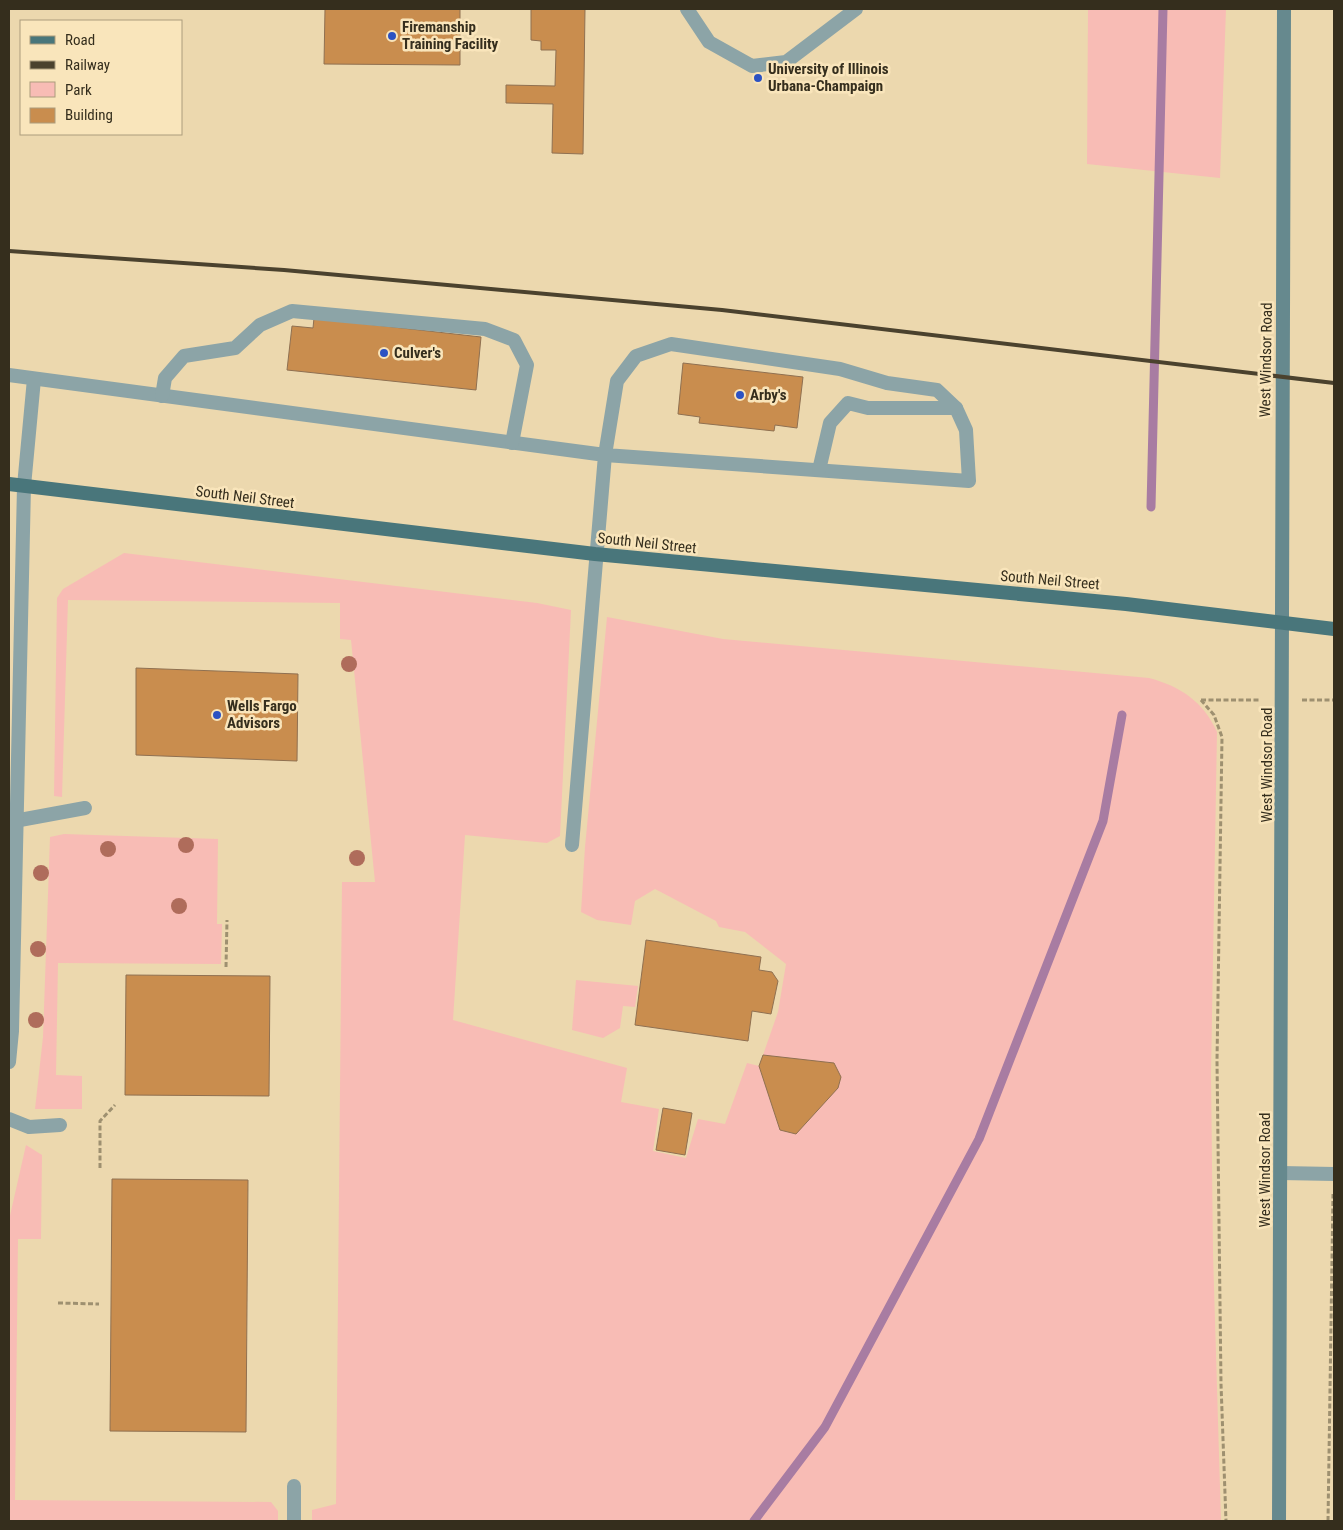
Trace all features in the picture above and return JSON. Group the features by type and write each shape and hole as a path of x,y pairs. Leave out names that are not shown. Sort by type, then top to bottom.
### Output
{"main road":[{"name":"West Windsor Road","path":"1279,1521 1284,624 1281,425 1284,9"},
{"name":"South Neil Street","path":"9,484 596,554 1126,604 1334,629"}],"street":[{"path":"688,9 709,42 752,66 786,62 856,9"},
{"path":"162,396 165,378 184,356 235,348 260,325 292,311 485,329 514,340 527,365 512,443"},
{"path":"9,375 605,456 969,481 966,430 956,408 937,390 887,383 840,369 671,344 636,356 617,381 605,456 572,845"},
{"path":"9,1062 12,1031 12,822 24,486 34,379"},
{"path":"819,470 830,422 848,403 868,408 956,408"},
{"path":"12,822 85,808"},
{"path":"9,1119 28,1127 60,1125"},
{"path":"1281,1173 1334,1174"},
{"path":"294,1486 294,1521"}],"path":[{"path":"1201,700 1214,715 1222,737 1217,1061 1221,1384 1226,1521"},
{"path":"226,967 227,920"},
{"path":"100,1168 100,1121 115,1105"},
{"path":"1328,1521 1333,1220"},
{"path":"58,1303 99,1304"}],"green space":[{"path":"1088,9 1226,9 1220,178 1087,164"},
{"path":"124,553 537,603 571,610 560,836 547,843 465,835 453,1020 627,1068 621,1102 659,1109 653,1151 686,1158 698,1119 725,1124 747,1063 759,1066 780,1130 796,1134 763,1055 778,1012 786,964 745,932 719,927 716,921 655,889 635,901 631,925 597,920 581,912 585,847 607,617 723,639 1149,678 1181,691 1198,704 1212,721 1217,732 1211,1073 1213,1254 1221,1521 312,1521 312,1510 336,1504 342,882 375,882 351,640 340,639 340,603 68,600 62,797 54,796 57,598 63,589"},
{"path":"64,834 218,839 217,924 222,924 221,964 58,963 56,1075 82,1076 82,1109 35,1109 43,1037 50,837"},
{"path":"576,980 638,986 635,1007 623,1006 620,1028 603,1038 572,1030"},
{"path":"26,1145 42,1155 41,1239 18,1239 15,1500 271,1502 278,1511 278,1521 9,1521 9,1220"}],"building":[{"name":"Firemanship Training Facility","path":"325,9 460,9 460,65 324,64"},
{"path":"531,9 585,9 583,154 552,153 553,104 506,103 506,85 555,86 556,50 541,50 541,41 531,40"},
{"name":"Culver's","path":"314,318 481,337 476,390 287,370 292,326 313,328"},
{"name":"Arby's","path":"683,363 803,377 797,428 775,425 774,431 699,423 700,417 678,414"},
{"name":"Wells Fargo Advisors","path":"136,668 298,674 297,761 136,755"},
{"path":"646,940 761,957 759,970 772,972 778,981 771,1014 752,1011 748,1041 635,1025"},
{"path":"126,975 270,976 269,1096 125,1095"},
{"path":"763,1055 834,1063 841,1077 838,1088 796,1134 780,1130 759,1066"},
{"path":"663,1108 692,1113 685,1155 656,1150"},
{"path":"112,1179 248,1180 246,1432 110,1431"}],"waterway":[{"path":"1151,507 1163,9"},
{"path":"754,1521 825,1427 979,1139 1103,821 1122,715"}],"railway":[{"path":"9,251 284,270 722,310 1334,383"}],"place":[{"name":"Firemanship Training Facility","path":"392,36"},
{"name":"University of Illinois Urbana-Champaign","path":"758,78"},
{"name":"Culver's","path":"384,353"},
{"name":"Arby's","path":"740,395"},
{"name":"Wells Fargo Advisors","path":"217,715"}]}
